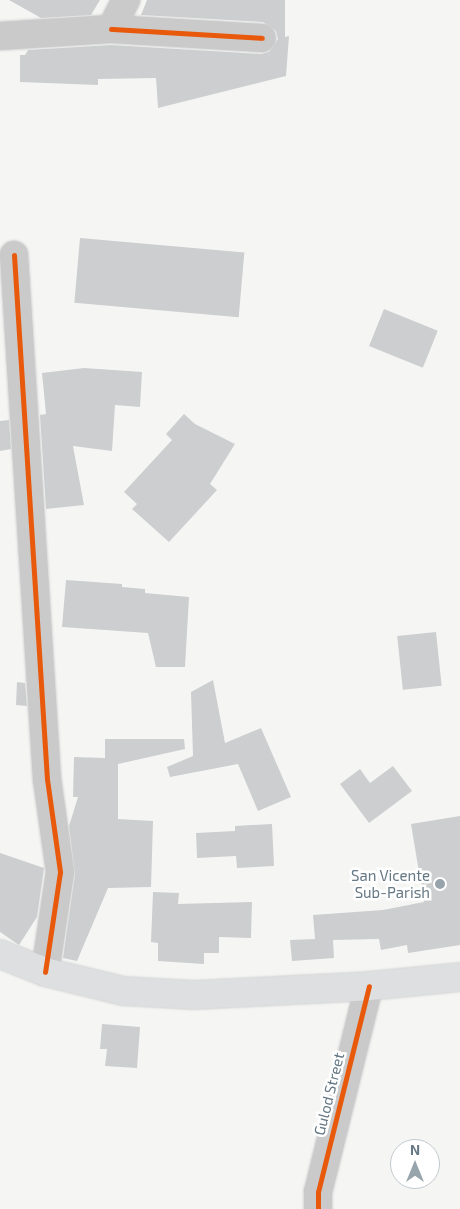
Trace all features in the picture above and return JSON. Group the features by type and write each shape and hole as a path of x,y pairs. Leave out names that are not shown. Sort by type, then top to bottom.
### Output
{"main road":[{"path":"0,954 45,972 123,991 194,995 369,986 460,977"}],"street":[{"path":"111,29 126,0"},
{"path":"0,36 111,29 262,38"},
{"path":"14,255 47,779 60,872 45,972"},
{"name":"Gulod Street","path":"318,1209 318,1192 369,986"}],"building":[{"path":"9,0 100,0 91,15 41,18"},
{"path":"147,0 285,0 285,37 289,36 286,76 158,108 156,78 98,79 98,85 20,82 20,55 25,55 28,50 111,45 261,54 269,52 278,39 276,31 263,22 141,15"},
{"path":"80,238 244,252 239,317 74,303"},
{"path":"384,309 438,331 423,368 369,346"},
{"path":"84,368 142,372 140,407 115,405 112,451 73,446 84,505 46,509 40,415 46,414 42,373"},
{"path":"184,414 195,424 235,444 210,484 217,490 169,542 132,509 137,504 124,492 172,440 166,434"},
{"path":"9,420 11,449 0,451 0,421"},
{"path":"66,580 122,584 122,587 145,589 145,593 189,597 185,667 156,667 148,633 62,627"},
{"path":"436,632 442,686 403,690 397,636"},
{"path":"213,680 225,743 261,728 291,797 258,811 238,764 170,777 167,767 193,756 191,692"},
{"path":"17,682 25,683 27,706 16,705"},
{"path":"105,739 184,739 185,749 118,764 118,819 153,821 151,887 108,888 77,961 63,958 75,874 69,826 78,797 73,797 74,757 105,758"},
{"path":"393,766 412,791 369,823 340,784 360,769 370,783"},
{"path":"460,816 460,945 408,953 407,945 381,950 379,939 333,940 334,958 292,961 290,940 315,939 313,915 383,910 424,902 411,824"},
{"path":"272,824 274,866 237,868 236,856 197,858 196,833 235,831 235,826"},
{"path":"0,853 44,868 37,917 19,945 0,932"},
{"path":"153,892 179,893 178,904 252,902 251,938 219,937 219,953 204,953 204,964 158,961 158,943 151,942"},
{"path":"102,1024 140,1027 137,1068 105,1066 107,1049 100,1049"}],"cycle path":[{"path":"111,29 262,38"},
{"path":"14,255 47,779 60,872 45,972"},
{"path":"318,1209 318,1192 369,986"}],"place":[{"name":"San Vicente Sub-Parish","path":"440,884"}]}
